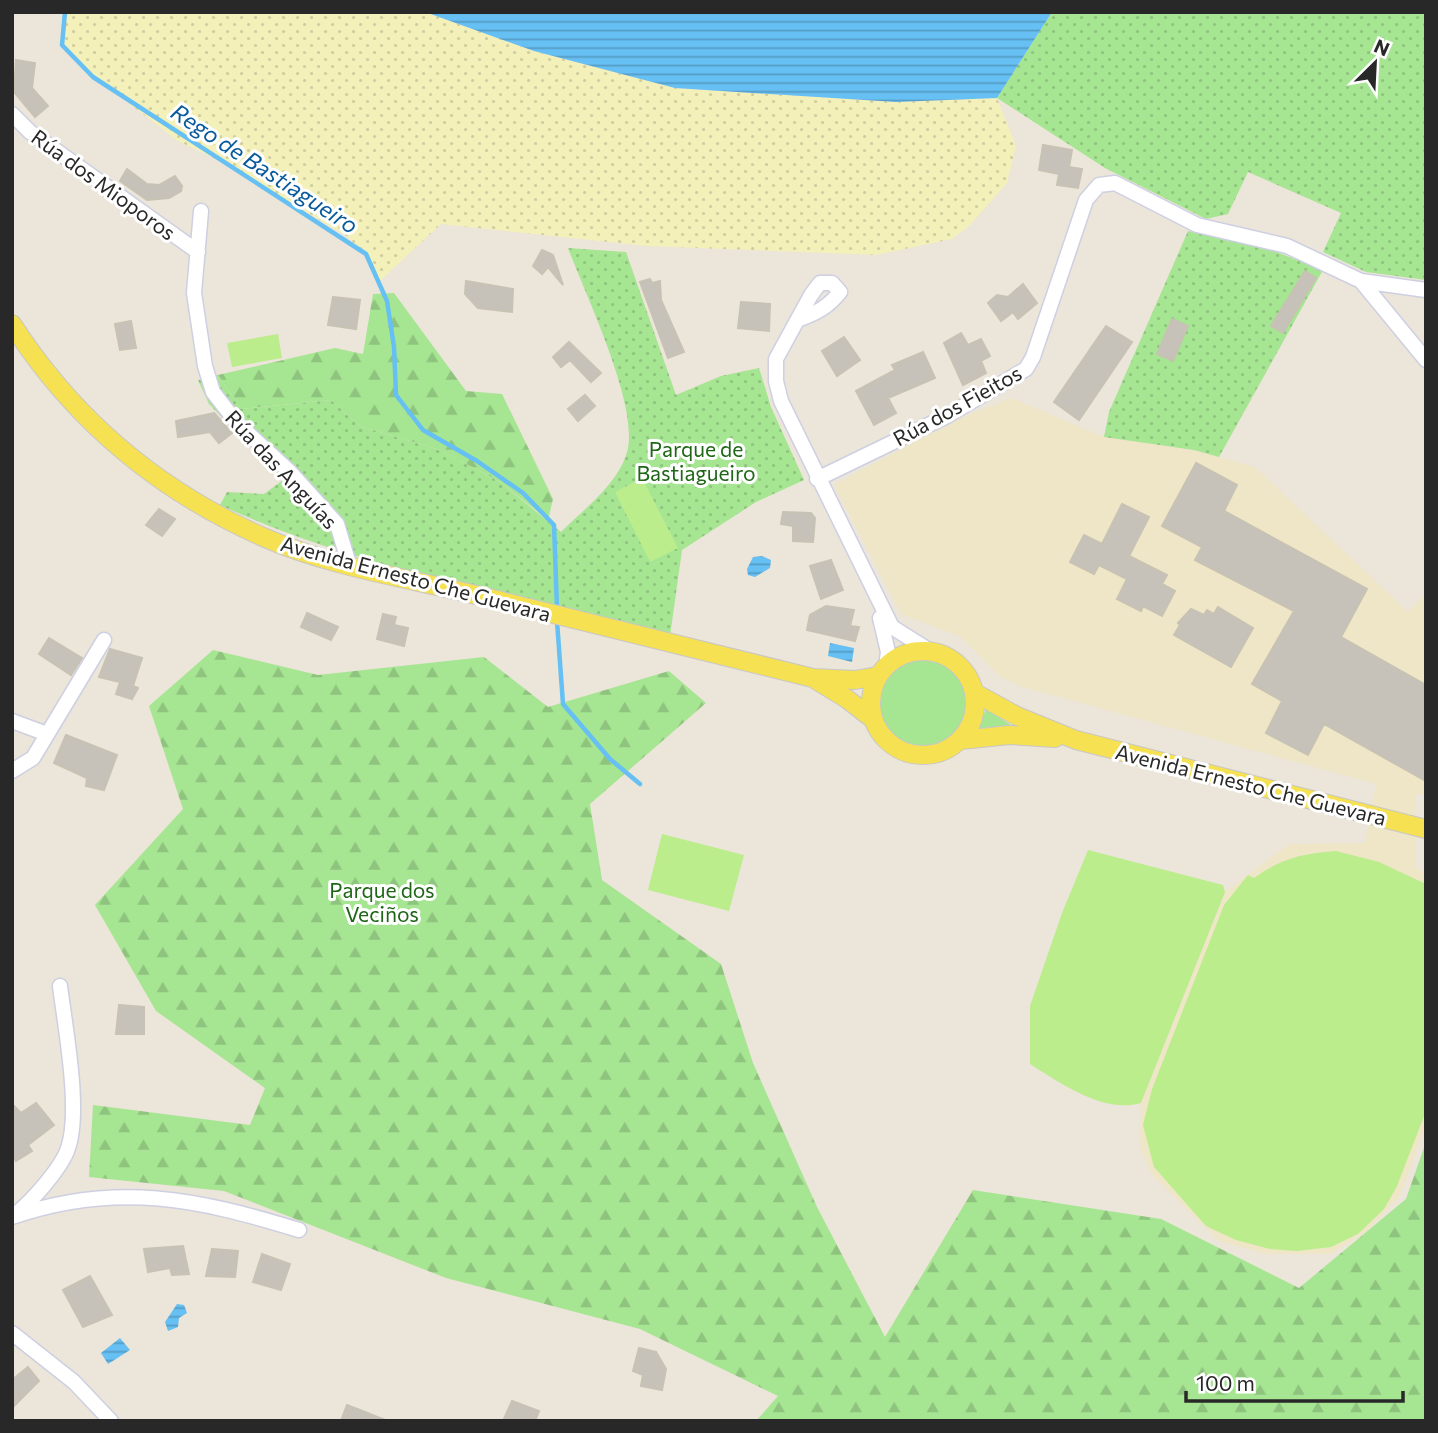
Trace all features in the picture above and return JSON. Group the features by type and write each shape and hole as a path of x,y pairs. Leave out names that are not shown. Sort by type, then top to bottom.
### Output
{"main road":[{"name":"Avenida Ernesto Che Guevara","path":"12,324 50,380 102,433 173,490 264,537 349,564 813,678 855,680 882,671"},
{"path":"930,651 954,661 969,678 975,693 973,720 961,740 923,757 903,751 882,735 874,720 871,700 882,671 900,656 930,651"},
{"name":"Avenida Ernesto Che Guevara","path":"813,678 848,699 874,720"},
{"name":"Avenida Ernesto Che Guevara","path":"975,693 1017,716 1076,740 1426,829"},
{"name":"Avenida Ernesto Che Guevara","path":"961,740 1009,735 1076,740"}],"street":[{"name":"Rúa dos Mioporos","path":"12,114 30,132 198,252"},
{"name":"Rúa dos Fieitos","path":"817,479 947,416 1026,369 1032,360 1086,200 1092,190 1106,183 1128,188 1197,225 1287,246 1361,281"},
{"name":"Rúa das Anguías","path":"201,211 194,293 205,366 213,392 237,423 290,472 337,524 349,564"},
{"path":"1361,281 1426,290"},
{"path":"1361,281 1426,360"},
{"path":"800,319 776,359 776,381 781,401 892,628 930,651"},
{"path":"878,603 888,652 882,671"},
{"path":"12,771 33,758 104,640"},
{"path":"12,721 47,734"},
{"path":"13,1216 61,1164 68,1150 72,1104 60,986"},
{"path":"13,1216 83,1198 164,1198 221,1206 299,1230"},
{"path":"12,1333 74,1382 111,1421"}],"shaded area":[{"path":"1011,398 1104,437 1194,450 1255,467 1408,612 1426,593 1426,796 1415,793 1416,868 1426,874 1426,1124 1400,1196 1367,1231 1331,1254 1266,1254 1219,1241 1152,1175 1140,1148 1141,1103 1225,892 1289,844 1365,843 1376,784 1019,686 999,676 961,637 901,614 834,485 946,424"}],"green space":[{"path":"1052,12 1426,12 1426,280 1366,272 1323,252 1341,213 1248,172 1228,214 1206,219 1105,168 997,98"},
{"path":"1188,231 1261,246 1323,270 1219,457 1194,450 1104,437 1109,412"},
{"name":"Parque de Bastiagueiro","path":"568,248 626,252 676,395 721,376 759,368 771,407 804,480 756,502 682,550 670,636 385,565 274,528 220,505 227,492 264,494 283,480 209,404 198,380 218,375 241,409 331,400 360,426 440,450 500,482 561,532 600,494 618,472 628,448 629,428 618,377"},
{"path":"394,293 466,391 502,394 553,499 548,520 500,482 440,450 360,426 331,400 241,409 218,375 335,348 363,354 373,294"},
{"path":"278,334 282,358 232,367 227,343"},
{"path":"642,478 678,548 650,562 615,492"},
{"name":"Parque dos Veciños","path":"213,650 318,675 484,657 548,707 669,671 706,703 590,804 602,880 721,964 753,1063 817,1207 885,1337 973,1190 1161,1219 1299,1288 1406,1199 1426,1142 1426,1421 756,1421 778,1396 640,1329 446,1278 224,1191 89,1177 93,1105 250,1125 265,1088 156,1011 95,905 183,809 149,706"},
{"path":"923,659 940,663 954,672 963,686 967,703 963,720 954,734 940,743 923,747 906,743 892,734 883,720 879,703 883,686 892,672 906,663"},
{"path":"986,709 1014,727 978,729"},
{"path":"662,834 744,855 729,911 648,890"},
{"path":"1088,850 1223,885 1225,892 1141,1103 1127,1105 1098,1101 1069,1088 1030,1064 1030,1006 1062,913"},
{"path":"1336,851 1379,862 1426,884 1426,1111 1397,1186 1384,1209 1358,1234 1331,1247 1297,1251 1270,1249 1236,1240 1206,1226 1154,1167 1143,1125 1152,1089 1224,905 1248,875 1254,878 1292,858"}],"sand":[{"path":"69,12 425,12 534,51 675,88 896,102 997,98 1016,146 1007,183 969,226 952,239 876,255 646,246 441,224 381,280 374,278 371,263 348,237 218,160 178,141 80,66 65,48 61,32"}],"water":[{"path":"425,12 1052,12 997,98 896,102 675,88 534,51"},
{"path":"762,556 771,560 770,568 755,577 748,575 747,569 753,557"},
{"path":"830,643 854,648 852,662 828,656"},
{"path":"177,1304 184,1305 187,1313 179,1318 178,1327 168,1331 165,1322"},
{"path":"120,1338 130,1350 108,1364 101,1353"}],"building":[{"path":"16,60 35,63 32,88 48,106 35,117 14,92"},
{"path":"1043,145 1072,150 1069,167 1082,169 1078,188 1057,185 1059,174 1039,170"},
{"path":"127,169 147,184 159,185 175,176 182,186 181,191 169,198 147,200 120,181"},
{"path":"542,250 553,255 563,285 548,267 542,274 533,266"},
{"path":"1305,271 1316,278 1283,333 1271,326"},
{"path":"650,279 652,283 660,281 661,300 684,352 668,358 640,282"},
{"path":"466,281 513,289 512,312 478,308 465,294"},
{"path":"1023,284 1037,303 1018,319 1013,312 1001,321 988,303 997,295 1008,297"},
{"path":"333,297 360,300 356,329 328,325"},
{"path":"741,302 770,304 769,331 738,328"},
{"path":"1172,319 1188,326 1173,361 1157,354"},
{"path":"131,321 136,348 120,350 115,324"},
{"path":"1106,326 1132,342 1079,420 1054,402"},
{"path":"961,333 968,345 981,339 990,356 981,361 986,373 963,385 944,343"},
{"path":"844,337 860,360 837,376 822,351"},
{"path":"569,342 601,373 591,382 570,360 561,367 553,357"},
{"path":"923,352 935,378 888,398 896,413 874,425 856,391 895,370 892,365"},
{"path":"585,395 595,406 578,421 568,409"},
{"path":"214,413 232,433 219,443 210,432 178,437 176,421"},
{"path":"1196,463 1237,485 1224,511 1367,589 1341,637 1426,685 1426,781 1324,724 1308,755 1266,733 1282,701 1252,684 1294,611 1195,560 1202,547 1162,526"},
{"path":"1122,504 1149,517 1129,556 1167,575 1162,584 1175,591 1162,616 1143,606 1141,611 1117,599 1127,579 1099,565 1094,574 1070,562 1084,535 1102,544"},
{"path":"159,509 175,519 162,536 146,525"},
{"path":"783,512 811,513 815,518 813,542 793,541 793,526 781,524"},
{"path":"831,560 843,590 821,599 810,566"},
{"path":"826,606 854,610 850,626 859,627 855,641 807,630 810,615"},
{"path":"1218,607 1253,628 1231,667 1174,635 1180,625 1178,623 1191,609 1204,615 1207,610 1214,614"},
{"path":"307,613 338,627 331,640 301,627"},
{"path":"383,614 396,617 394,625 408,628 404,646 377,639"},
{"path":"49,638 82,658 71,675 39,654"},
{"path":"110,649 142,658 133,686 138,688 132,699 116,694 120,682 99,677"},
{"path":"66,735 117,755 104,790 86,786 87,778 54,763"},
{"path":"119,1005 144,1007 144,1034 116,1034"},
{"path":"36,1103 54,1125 28,1145 32,1151 16,1161 12,1155 12,1104 21,1113"},
{"path":"183,1246 189,1274 172,1275 170,1268 148,1272 144,1249"},
{"path":"212,1249 238,1251 235,1277 206,1276"},
{"path":"262,1254 290,1264 281,1290 253,1282"},
{"path":"90,1276 112,1315 83,1327 63,1290"},
{"path":"639,1348 656,1352 666,1369 662,1390 641,1386 643,1375 633,1371"},
{"path":"28,1367 39,1381 12,1408 12,1380"},
{"path":"512,1401 539,1411 535,1421 503,1421"},
{"path":"347,1405 385,1420 385,1421 341,1421"}],"waterway":[{"name":"Rego de Bastiagueiro","path":"65,12 62,45 93,77 366,254 387,301 394,347 396,395 423,430 477,461 523,493 554,525 557,609"},
{"name":"Rego de Bastiagueiro","path":"557,621 563,704 610,759 640,784"}]}
